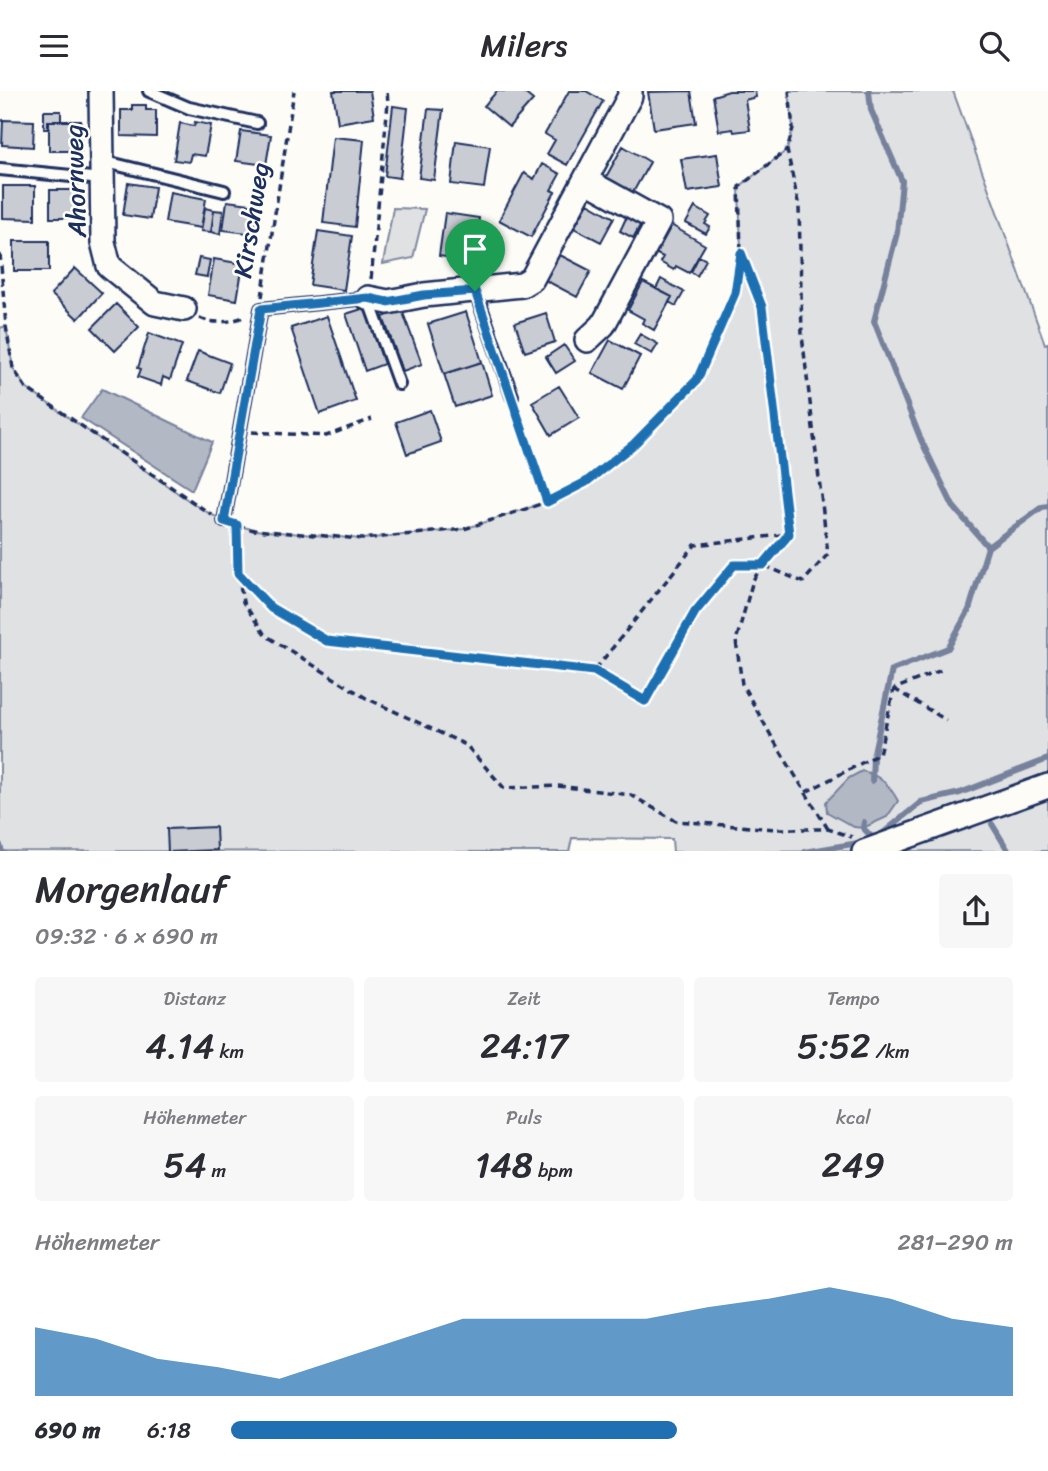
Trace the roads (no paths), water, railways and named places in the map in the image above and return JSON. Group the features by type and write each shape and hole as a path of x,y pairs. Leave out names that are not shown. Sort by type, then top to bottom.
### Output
{"street":[{"name":"Ahornweg","path":"101,91 103,241 109,265 155,303 184,309"},
{"path":"368,298 387,302 424,295 522,285 532,279 630,96 630,91"},
{"path":"585,180 659,221 603,325 587,340"},
{"path":"858,843 1048,786"}],"lane":[{"path":"149,91 188,108 257,123"},
{"path":"0,169 102,170 224,191"},
{"path":"475,291 512,396"},
{"path":"368,298 399,384"},
{"name":"Kirschweg","path":"224,521 261,309 368,298"}],"waterway":[{"path":"869,91 871,110 902,181 897,233 874,321 921,440 953,506 988,547"},
{"path":"872,781 873,757 892,670 948,648 969,610 988,547 1042,507 1048,506"},
{"path":"877,838 921,802 960,793 1048,759"},
{"path":"864,822 863,828 875,840"},
{"path":"992,824 1008,851"},
{"path":"811,851 864,842"},
{"path":"0,845 2,851"}]}
